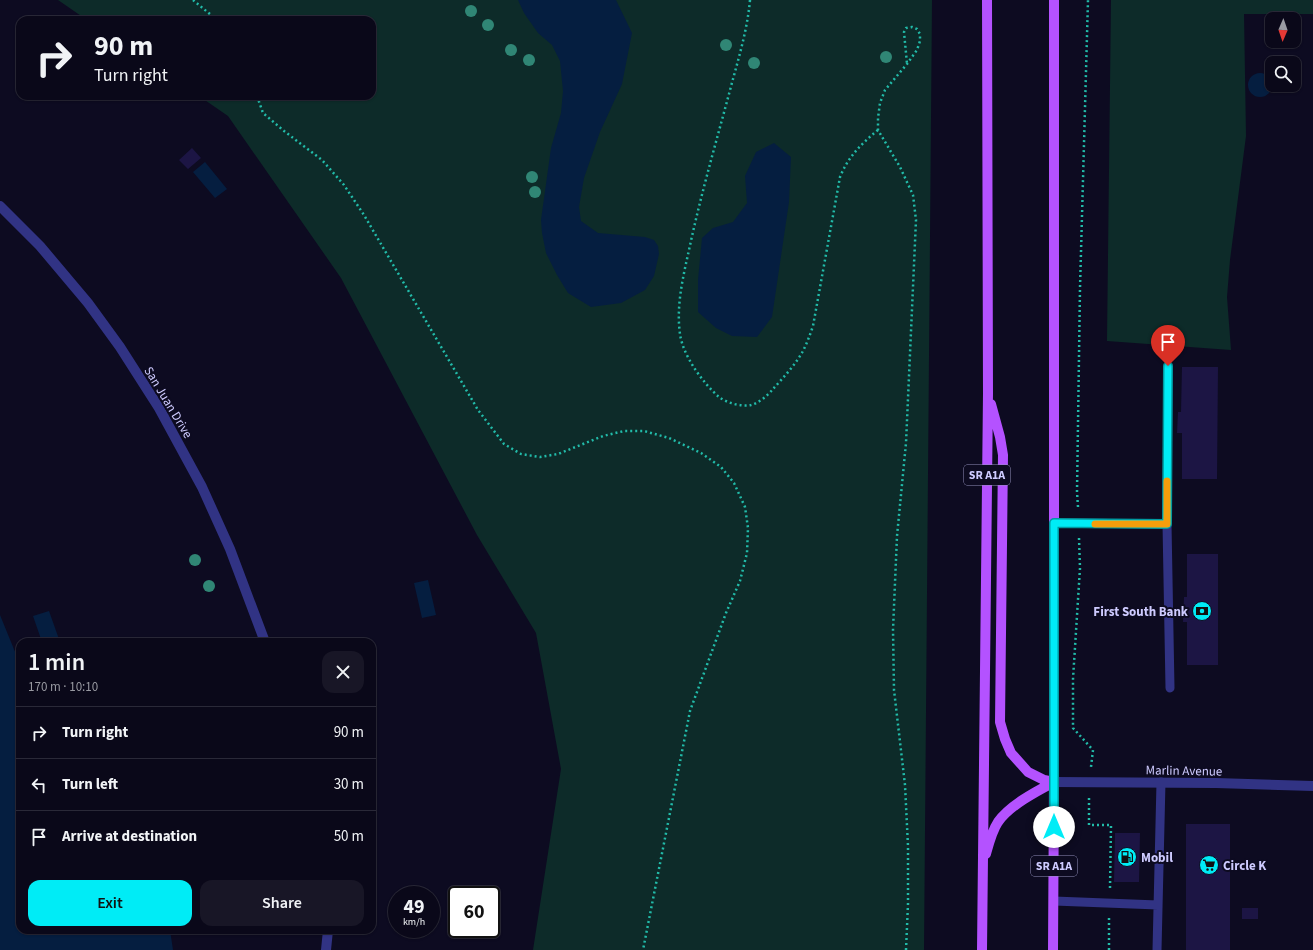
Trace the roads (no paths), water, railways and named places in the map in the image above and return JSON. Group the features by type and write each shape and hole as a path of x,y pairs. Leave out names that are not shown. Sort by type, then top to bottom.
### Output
{"main road":[{"name":"SR A1A","path":"982,950 988,393 987,0"},
{"name":"SR A1A","path":"1053,950 1054,0"},
{"path":"988,393 1000,437 1003,455 1000,722 1011,753 1028,772 1044,780 1054,782"},
{"path":"983,865 992,834 999,821 1016,805 1054,782"}],"street":[{"name":"San Juan Drive","path":"0,206 40,246 88,303 120,347 159,408 205,494 230,549 263,638"},
{"name":"Marlin Avenue","path":"1054,782 1161,782 1313,786"},
{"path":"326,950 328,934"}],"lane":[{"path":"1168,366 1167,524 1170,688"},
{"path":"1054,523 1167,524"},
{"path":"1158,950 1161,782"},
{"path":"1054,901 1158,905"}],"water":[{"path":"518,0 616,0 632,33 622,84 600,132 584,178 579,207 581,221 598,233 645,237 654,240 658,246 659,254 654,276 645,290 621,303 591,307 568,293 546,253 541,220 551,148 561,113 563,91 560,61 552,45 538,33 524,13"},
{"path":"1260,73 1265,74 1265,92 1270,92 1265,96 1260,97 1251,94 1248,85 1251,76"},
{"path":"774,143 791,157 789,202 772,317 757,337 732,336 716,328 698,312 698,280 702,238 713,228 733,222 747,203 745,176 756,152"},
{"path":"205,162 227,189 215,198 193,172"},
{"path":"428,580 436,615 422,618 414,583"},
{"path":"49,611 59,638 41,638 33,616"},
{"path":"0,615 16,654 16,934 171,934 173,950 0,950"}],"place":[{"name":"First South Bank","path":"1202,611"},
{"name":"Mobil","path":"1127,857"},
{"name":"Circle K","path":"1209,865"}]}
